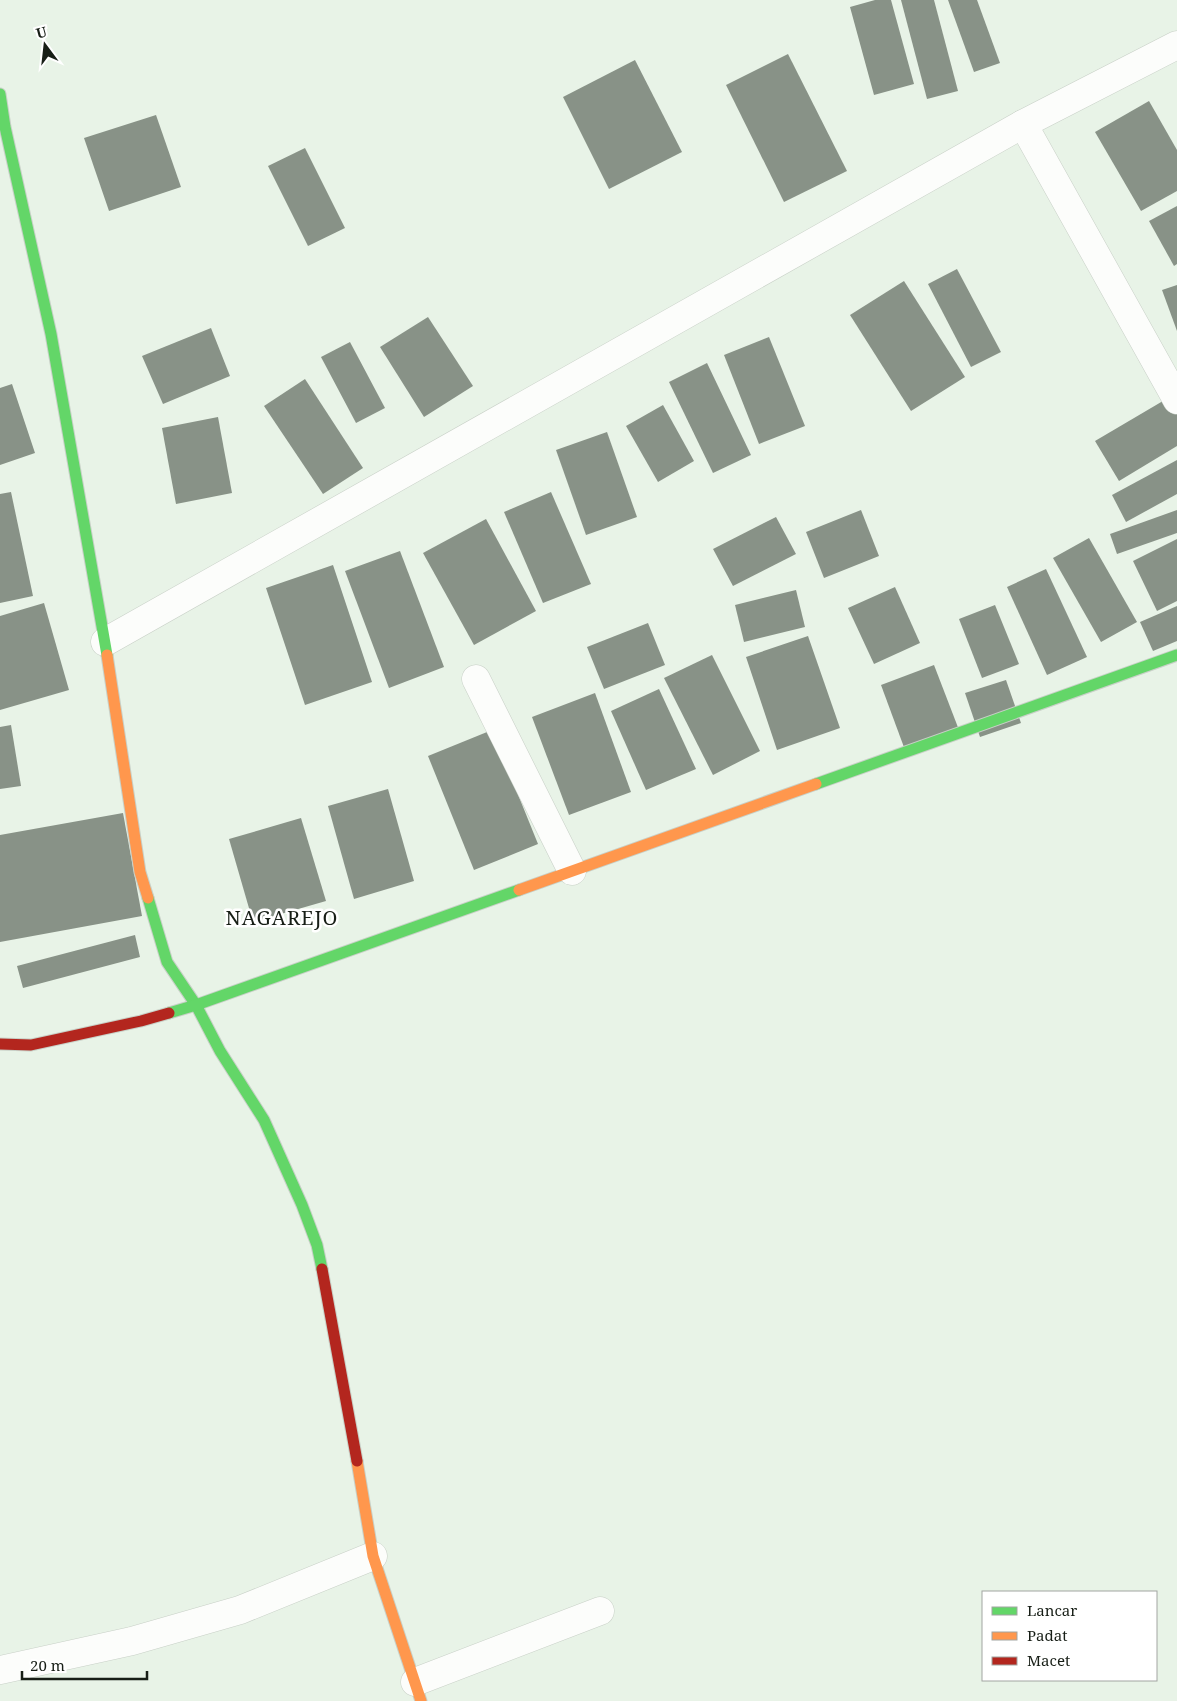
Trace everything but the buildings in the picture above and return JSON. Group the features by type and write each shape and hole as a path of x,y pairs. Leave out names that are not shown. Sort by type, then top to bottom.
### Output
{"street":[{"path":"105,642 1023,124 1177,45"},
{"path":"0,94 5,127 51,334 105,642 140,872 167,962 196,1005 220,1051 264,1120 302,1205 317,1245 326,1286 373,1556 418,1691 600,1611"},
{"path":"1023,124 1177,400"},
{"path":"0,1044 31,1046 141,1021 196,1005 1177,655"},
{"path":"476,679 572,871"},
{"path":"0,1670 132,1641 240,1610 373,1556"}],"traffic: fast":[{"path":"0,94 5,127 51,334 107,655"},
{"path":"816,784 1177,655"},
{"path":"169,1013 519,890"},
{"path":"148,898 167,962 196,1005 220,1051 264,1120 302,1205 317,1245 322,1269"}],"traffic: slow":[{"path":"107,655 140,872 148,898"},
{"path":"519,890 816,784"},
{"path":"357,1461 373,1556 421,1701"}],"traffic: jam":[{"path":"0,1044 31,1045 169,1013"},
{"path":"322,1269 357,1461"}],"district":[{"name":"NAGAREJO","path":"282,918"}]}
